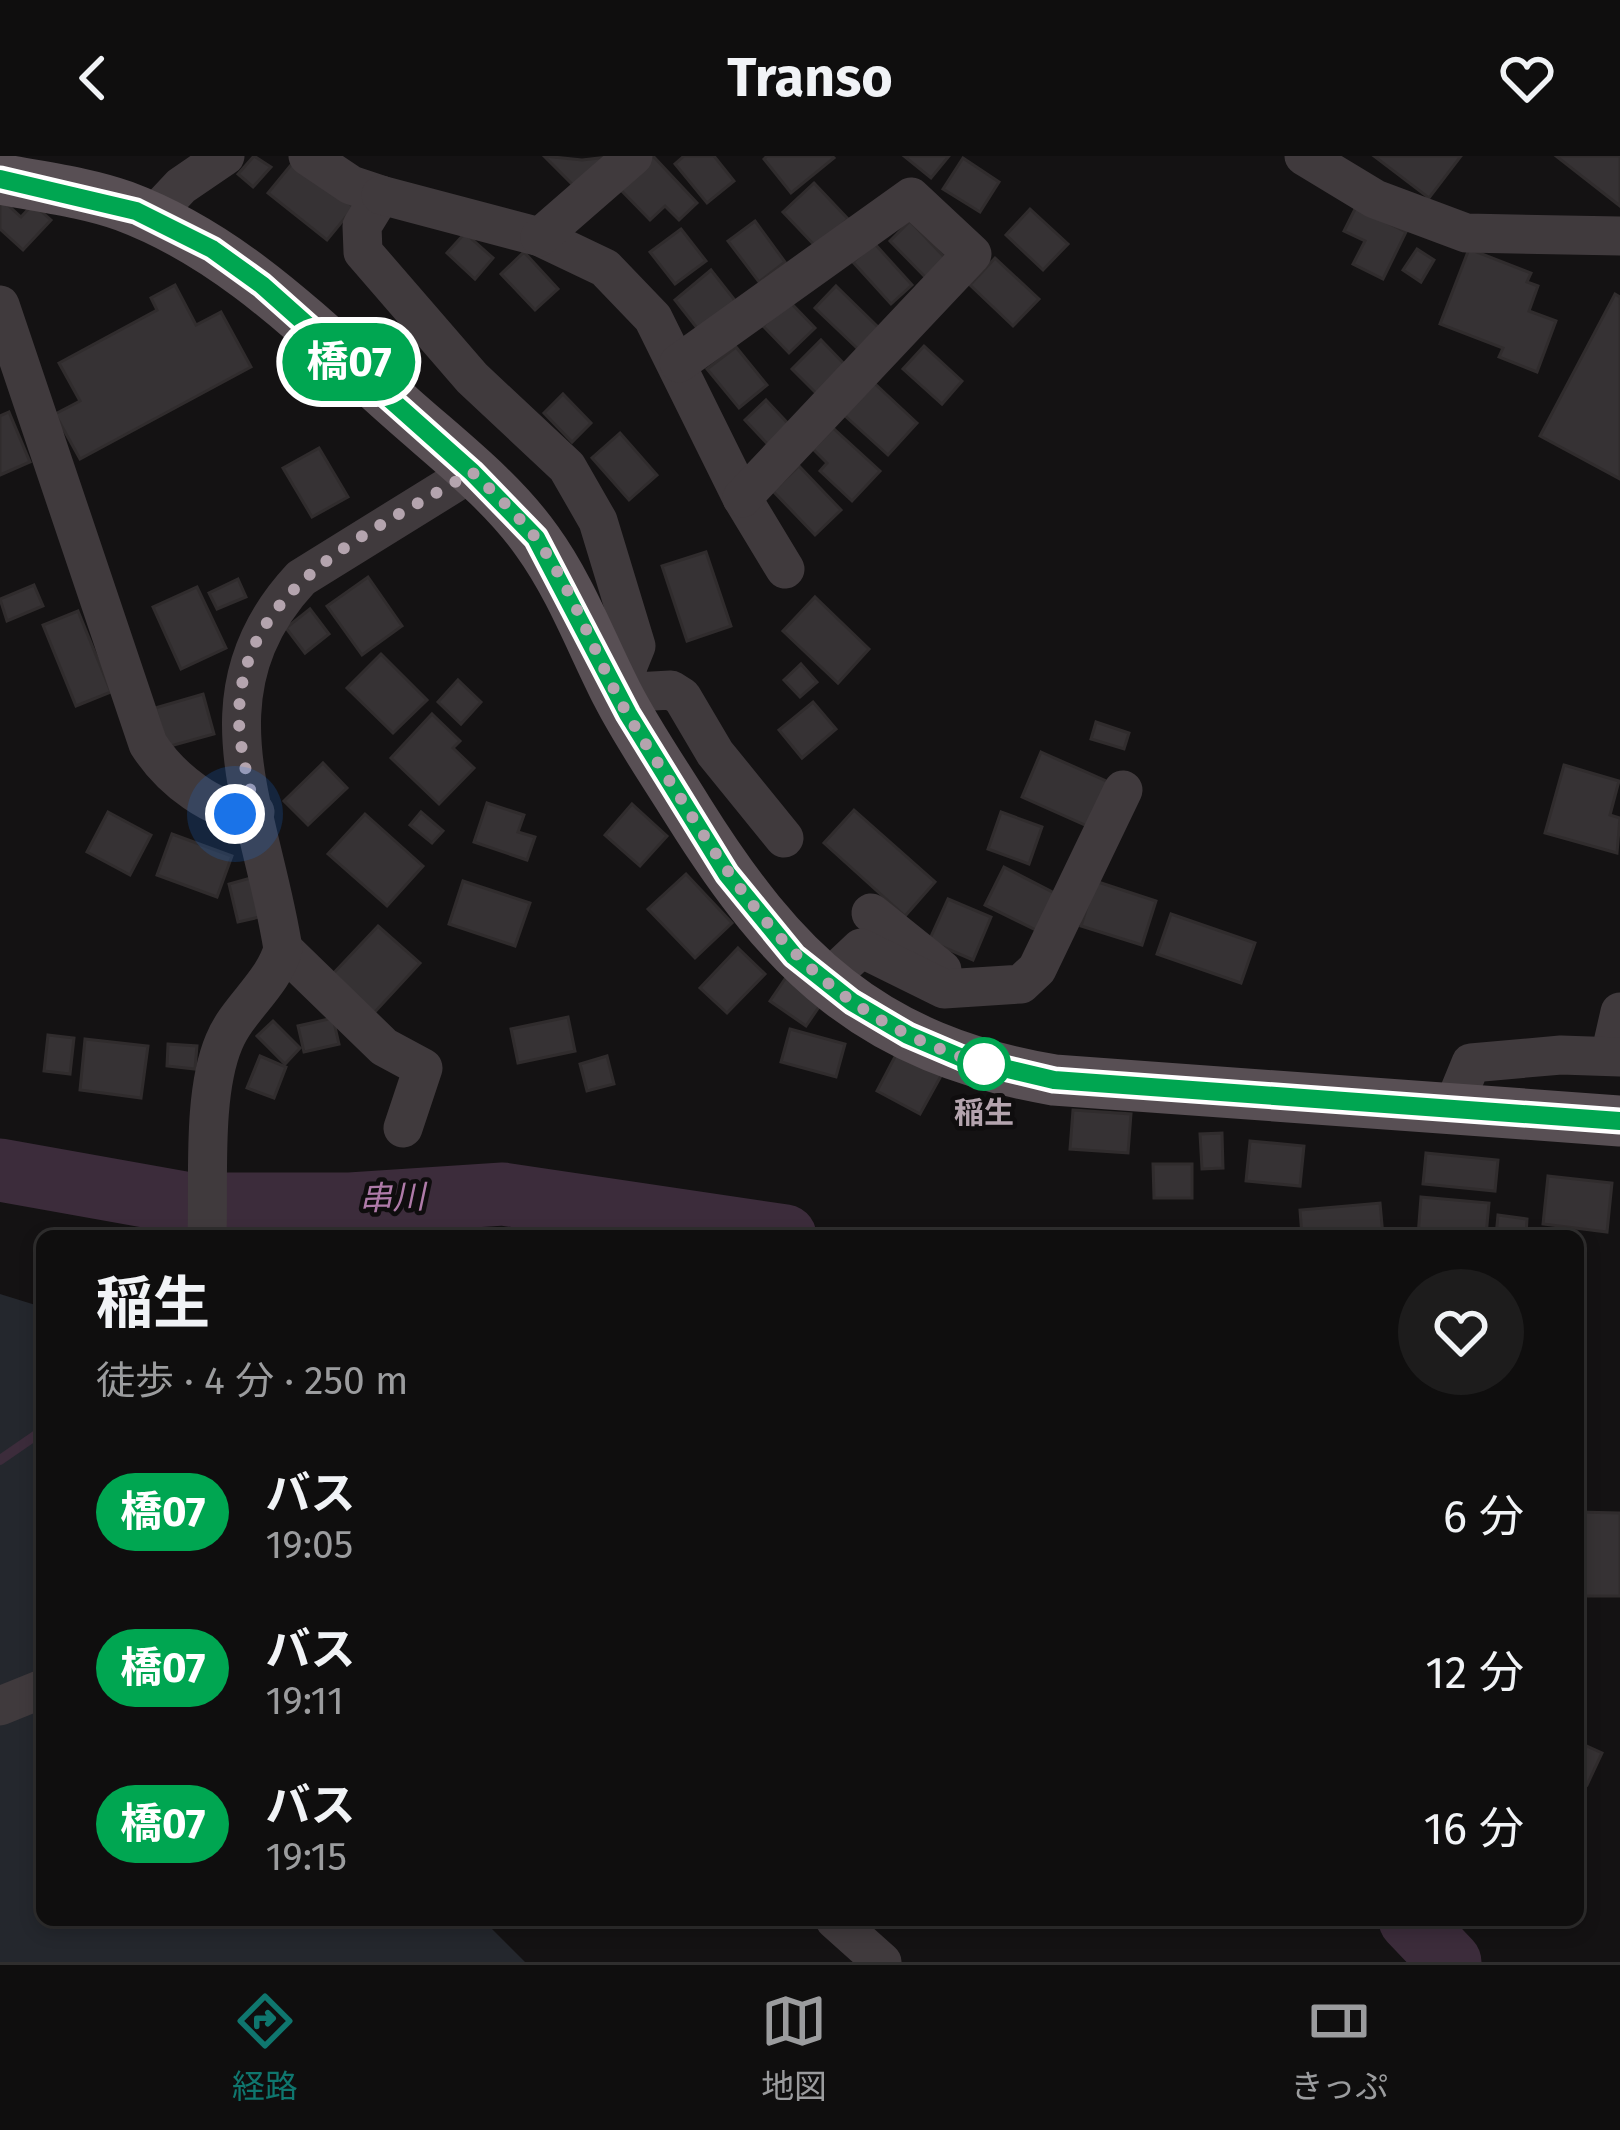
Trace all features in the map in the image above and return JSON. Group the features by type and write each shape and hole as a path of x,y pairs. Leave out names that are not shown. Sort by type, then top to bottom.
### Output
{"main road":[{"path":"16,172 152,218 212,249 262,285 472,472 513,512 552,564 616,693 727,874 775,936 825,982 908,1035 962,1058 1021,1074 1087,1084 1620,1121"}],"street":[{"path":"152,218 181,186 225,156"},
{"path":"308,156 351,185 540,237 605,268 653,318 742,498 785,569"},
{"path":"540,237 634,156"},
{"path":"1304,156 1375,199 1466,233 1620,236"},
{"path":"382,195 362,226 363,252 472,378 568,467 598,521 636,646 616,693 671,690 682,697 715,753 784,838"},
{"path":"679,363 911,197 972,254 742,498"},
{"path":"0,305 148,744 181,782 235,814 255,812"},
{"path":"207,1230 217,1067 225,1039 278,966 283,949 239,721 249,656 260,631 302,578 472,472"},
{"path":"825,982 861,948 944,989 1021,984 1037,969 1124,790"},
{"path":"871,913 968,986"},
{"path":"283,949 384,1047 422,1068 404,1128"},
{"path":"1453,1107 1471,1063 1615,1056 1620,1012"},
{"path":"0,1706 36,1691"},
{"path":"842,1926 882,1962"}],"shaded area":[{"path":"0,1294 36,1305 36,1926 489,1926 525,1962 0,1962"}],"building":[{"path":"254,156 271,167 253,187 238,174"},
{"path":"544,156 582,160 616,156 573,185"},
{"path":"653,156 697,203 679,220 665,206 650,220 619,188"},
{"path":"684,156 714,156 734,181 707,203 675,164"},
{"path":"904,156 949,156 931,178"},
{"path":"1374,156 1461,156 1429,198"},
{"path":"1556,156 1620,156 1620,206"},
{"path":"834,158 791,193 764,159"},
{"path":"963,158 999,182 980,212 943,189"},
{"path":"295,160 354,207 327,240 268,193"},
{"path":"814,183 848,219 817,248 783,212"},
{"path":"0,198 21,217 33,204 51,220 23,250 0,229"},
{"path":"1356,207 1406,232 1383,279 1353,264 1365,241 1344,231"},
{"path":"1030,209 1068,244 1043,270 1006,235"},
{"path":"755,221 785,262 759,282 728,241"},
{"path":"910,221 947,260 927,279 890,241"},
{"path":"681,229 706,261 675,284 650,252"},
{"path":"465,233 493,258 475,279 447,253"},
{"path":"874,243 912,285 891,304 853,262"},
{"path":"1417,249 1434,260 1421,282 1403,270"},
{"path":"1469,249 1531,273 1527,282 1538,286 1529,311 1556,321 1537,372 1499,357 1503,348 1440,324"},
{"path":"524,252 558,289 535,310 501,274"},
{"path":"995,258 1039,299 1013,326 970,285"},
{"path":"711,270 737,303 701,333 675,300"},
{"path":"175,285 196,325 221,312 251,367 80,459 55,414 80,401 59,363 157,310 151,298"},
{"path":"836,286 879,328 858,349 815,308"},
{"path":"1615,294 1620,297 1620,479 1540,436"},
{"path":"789,301 815,328 789,353 763,326"},
{"path":"821,340 849,369 820,397 792,369"},
{"path":"924,346 962,381 942,404 903,369"},
{"path":"736,347 767,385 739,408 707,369"},
{"path":"873,382 917,423 888,455 843,414"},
{"path":"563,394 591,423 572,442 544,413"},
{"path":"766,400 795,431 774,451 745,420"},
{"path":"9,412 30,462 0,475 0,416"},
{"path":"833,428 880,471 852,501 820,471 827,463 813,449"},
{"path":"620,433 657,475 629,500 592,458"},
{"path":"319,448 348,497 312,517 283,468"},
{"path":"799,466 841,510 815,535 773,491"},
{"path":"706,552 731,626 687,641 662,566"},
{"path":"368,577 402,626 362,655 327,606"},
{"path":"238,579 246,597 217,609 209,593"},
{"path":"34,585 43,606 7,621 0,599"},
{"path":"197,587 226,648 181,669 153,607"},
{"path":"815,597 869,649 838,683 783,631"},
{"path":"310,609 329,634 305,653 286,628"},
{"path":"78,611 111,692 76,706 43,625"},
{"path":"381,654 427,700 393,733 347,688"},
{"path":"801,664 817,682 800,697 784,680"},
{"path":"458,680 481,702 461,724 438,702"},
{"path":"203,694 214,734 167,747 155,708"},
{"path":"813,702 836,729 802,758 779,730"},
{"path":"432,714 460,741 453,748 474,768 439,804 391,758"},
{"path":"1096,722 1129,733 1124,749 1091,739"},
{"path":"1041,752 1113,784 1094,829 1022,797"},
{"path":"323,763 347,788 308,825 284,801"},
{"path":"1564,765 1619,781 1610,815 1620,818 1617,853 1545,833"},
{"path":"487,803 524,815 518,832 535,837 527,860 474,842"},
{"path":"632,804 667,836 640,866 605,835"},
{"path":"854,810 935,882 905,916 824,843"},
{"path":"108,812 151,835 130,875 87,852"},
{"path":"421,812 443,831 432,843 410,825"},
{"path":"1001,812 1042,827 1029,864 988,849"},
{"path":"365,814 423,866 387,906 328,854"},
{"path":"172,834 232,856 217,897 157,875"},
{"path":"1004,867 1062,897 1044,934 985,905"},
{"path":"686,874 732,923 695,958 648,909"},
{"path":"254,877 264,916 238,922 229,884"},
{"path":"463,881 530,903 515,946 449,924"},
{"path":"1095,881 1156,901 1142,945 1081,926"},
{"path":"948,899 991,917 973,960 929,941"},
{"path":"1171,914 1255,943 1241,983 1157,954"},
{"path":"378,926 420,963 373,1014 331,976"},
{"path":"738,948 765,974 727,1013 700,988"},
{"path":"789,973 825,998 806,1026 770,1001"},
{"path":"568,1017 575,1051 518,1063 511,1029"},
{"path":"333,1018 339,1044 304,1052 298,1026"},
{"path":"273,1021 300,1048 285,1064 257,1036"},
{"path":"790,1029 845,1044 836,1077 781,1062"},
{"path":"48,1035 74,1038 70,1074 44,1071"},
{"path":"85,1039 148,1046 141,1098 80,1090"},
{"path":"168,1044 197,1046 195,1069 167,1066"},
{"path":"898,1051 942,1074 920,1114 877,1091"},
{"path":"260,1056 286,1067 274,1098 247,1088"},
{"path":"607,1056 614,1084 587,1091 580,1064"},
{"path":"1073,1110 1131,1114 1128,1153 1070,1149"},
{"path":"1222,1133 1223,1168 1202,1169 1200,1134"},
{"path":"1250,1141 1304,1146 1300,1186 1246,1181"},
{"path":"1426,1153 1498,1160 1495,1191 1423,1184"},
{"path":"1153,1164 1192,1164 1192,1198 1154,1198"},
{"path":"1548,1176 1612,1183 1607,1232 1543,1224"},
{"path":"1421,1197 1489,1203 1487,1230 1418,1230"},
{"path":"1380,1203 1382,1230 1302,1230 1300,1210"},
{"path":"1498,1215 1527,1219 1526,1230 1497,1230"},
{"path":"1584,1512 1620,1513 1620,1596 1584,1596"},
{"path":"1584,1745 1602,1753 1584,1784"}],"waterway":[{"name":"串川","path":"0,1170 190,1204 350,1204 503,1194 745,1230"},
{"path":"160,1230 166,1201"},
{"path":"0,1460 36,1435"},
{"name":"串川","path":"1416,1926 1450,1962"}],"bus line":[{"name":"橋07","path":"0,179 108,201 171,226 212,249 262,285 503,502 552,564 628,714 727,874 794,956 880,1020 962,1058 1054,1080 1620,1121"}],"place":[{"name":"稲生","path":"984,1064"}],"route":[{"path":"235,814 255,812 239,721 242,689 249,656 280,601 327,560 472,472 536,538 628,714 727,874 775,936 825,982 880,1020 935,1048 989,1066 984,1064"}]}
